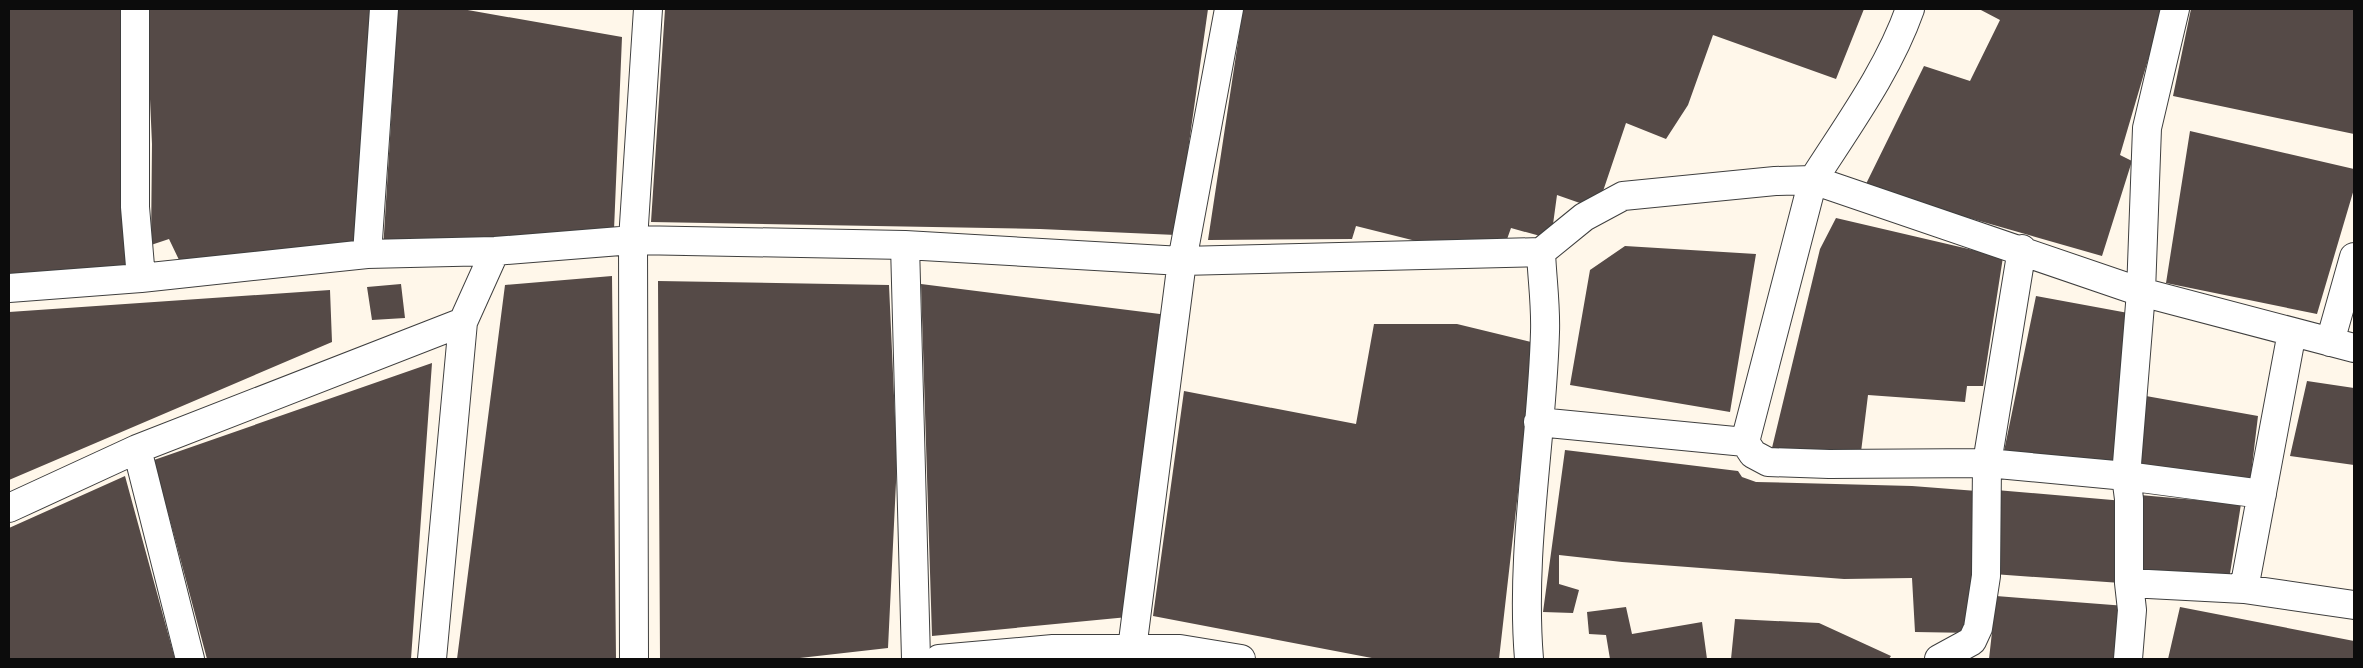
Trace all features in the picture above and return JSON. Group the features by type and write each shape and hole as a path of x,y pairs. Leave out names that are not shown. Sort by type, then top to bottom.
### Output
{"street":[{"path":"135,9 135,198 141,278"},
{"path":"367,254 384,9"},
{"path":"634,659 632,240 642,9"},
{"path":"1132,649 1182,261 1229,9"},
{"path":"1910,9 1903,29 1856,115 1813,180 1745,442 1753,454 1768,462 1829,464 1987,463 2126,476 2262,494"},
{"path":"2128,659 2132,610 2129,583 2129,499 2126,476 2141,292 2147,128 2175,9"},
{"path":"9,288 141,278 367,254 495,252 632,240 905,245 1182,261 1541,252 1584,218 1623,196 1775,181 1813,180 2022,249 2141,292 2342,345 2354,257"},
{"path":"905,245 916,659"},
{"path":"1939,659 1972,641 1978,628 1986,576 1987,463 2022,249"},
{"path":"432,659 463,322 495,252"},
{"path":"1529,659 1527,607 1532,502 1545,330 1541,252"},
{"path":"9,508 137,449 463,322"},
{"path":"2244,589 2292,332"},
{"path":"1538,422 1745,442"},
{"path":"137,449 190,659"},
{"path":"2129,583 2244,589 2354,605"},
{"path":"939,659 1053,650 1132,649 1180,649 1241,659"}],"building":[{"path":"9,9 124,9 131,268 9,278"},
{"path":"146,9 376,9 357,253 180,262 169,239 151,245 152,144"},
{"path":"398,9 462,9 622,37 614,230 383,250"},
{"path":"665,9 1208,9 1176,235 1040,229 651,222"},
{"path":"1243,9 1864,9 1836,79 1713,35 1688,105 1666,139 1626,123 1597,209 1557,195 1551,239 1511,228 1506,242 1416,241 1356,226 1352,239 1208,240"},
{"path":"1979,9 2163,9 2120,155 2132,161 2102,256 1864,188 1924,66 1970,81 2000,20"},
{"path":"2191,9 2354,9 2354,134 2173,96"},
{"path":"2190,131 2354,169 2354,189 2317,314 2166,283"},
{"path":"1836,218 2003,257 1983,386 1967,386 1965,402 1868,395 1861,452 1771,452 1820,249"},
{"path":"1625,246 1756,254 1730,412 1570,385 1590,270"},
{"path":"612,276 616,659 457,659 505,285"},
{"path":"658,281 889,285 897,462 888,648 791,659 660,659"},
{"path":"401,284 405,318 372,320 367,287"},
{"path":"921,284 1168,315 1128,617 932,636"},
{"path":"330,290 332,342 9,480 9,312"},
{"path":"2036,296 2139,315 2117,457 2106,468 2002,461"},
{"path":"1374,324 1457,324 1535,343 1499,659 1377,659 1153,616 1184,391 1356,424"},
{"path":"432,363 411,659 207,659 154,460"},
{"path":"2307,381 2354,388 2354,465 2290,456"},
{"path":"2146,396 2258,416 2250,483 2137,472"},
{"path":"1565,450 1738,471 1742,477 1756,482 1912,486 1977,491 1974,633 1915,632 1912,578 1844,579 1622,562 1559,555 1559,584 1579,590 1573,613 1543,612"},
{"path":"125,476 175,659 9,659 9,528"},
{"path":"1996,490 2124,501 2121,583 1993,574"},
{"path":"2140,495 2241,504 2229,580 2135,575"},
{"path":"1996,596 2126,606 2119,659 1989,659"},
{"path":"1626,607 1632,634 1702,622 1707,659 1610,659 1606,635 1589,634 1587,612"},
{"path":"2180,607 2354,641 2354,659 2168,659"},
{"path":"1735,619 1819,623 1891,656 1889,659 1731,659"}]}
